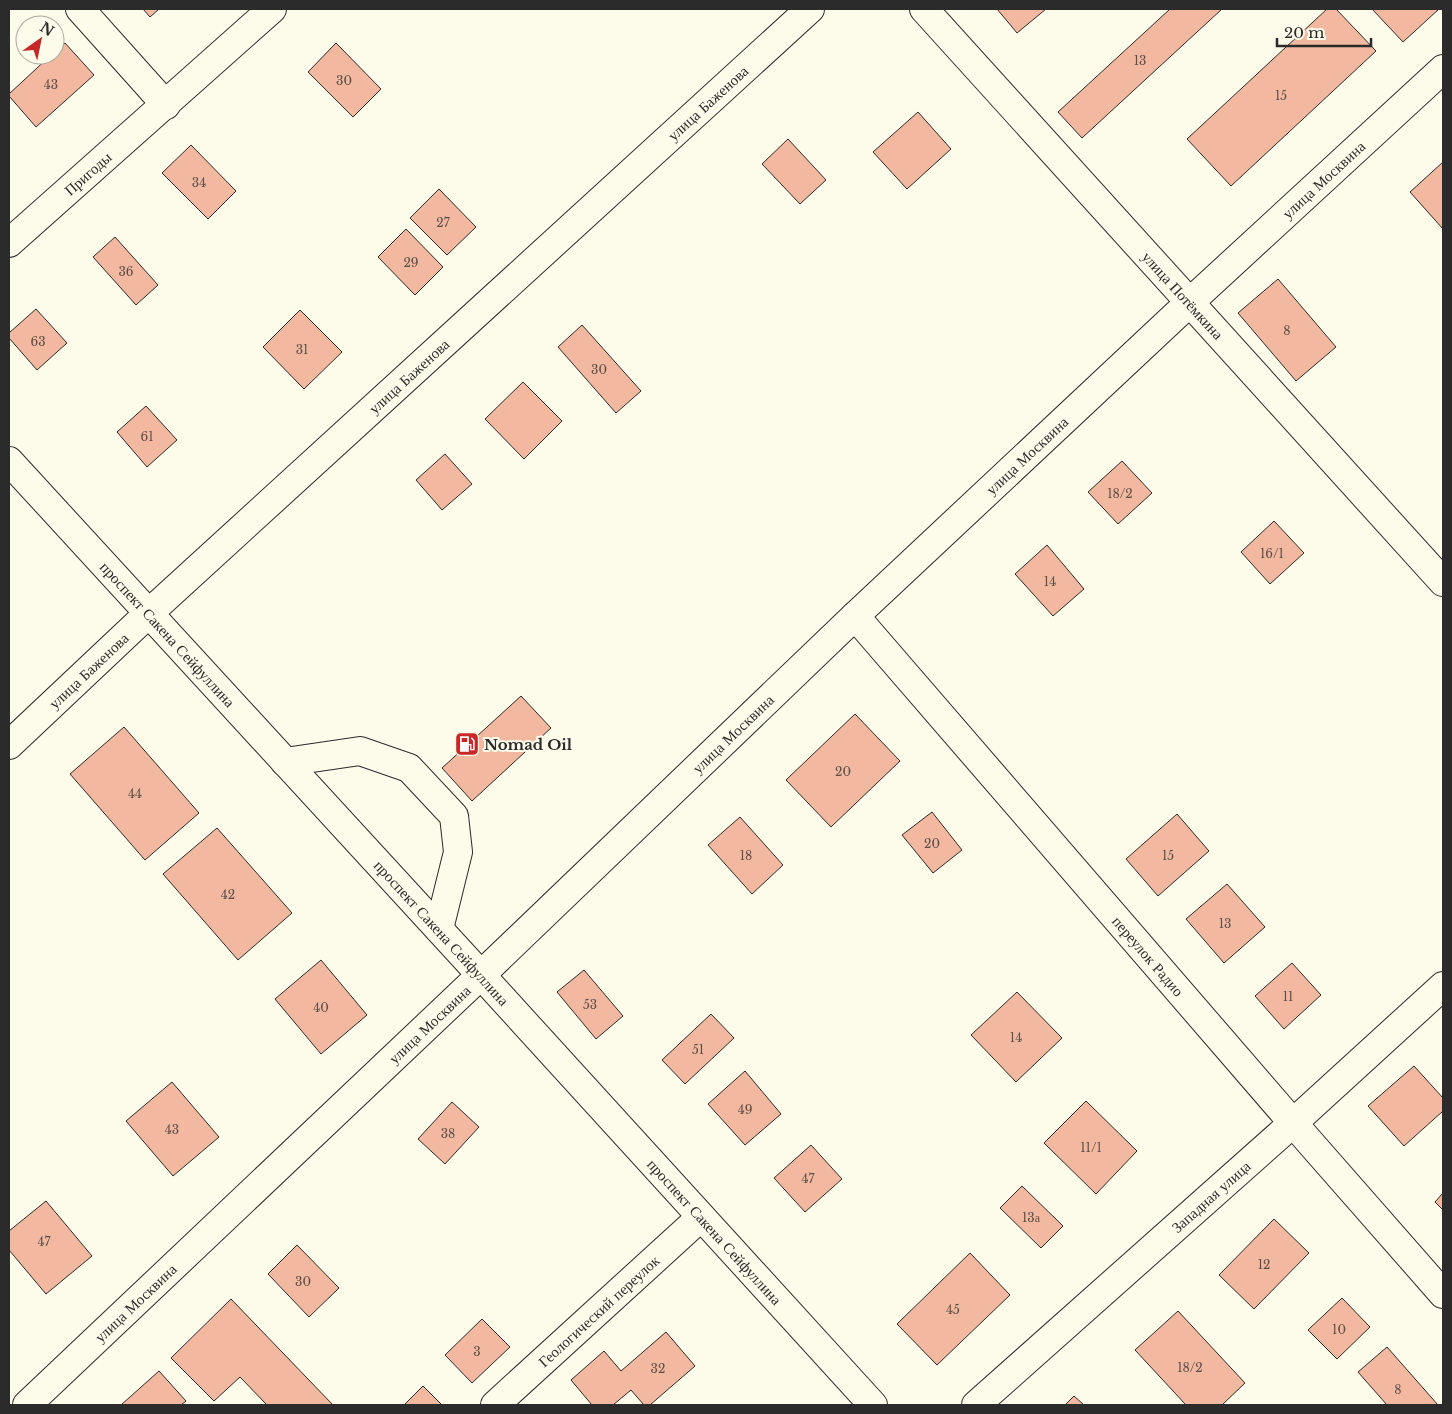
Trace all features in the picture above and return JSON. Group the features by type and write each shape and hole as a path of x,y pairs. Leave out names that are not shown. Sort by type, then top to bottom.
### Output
{"street":[{"path":"80,9 166,105"},
{"name":"Пригоды","path":"9,243 272,9"},
{"name":"улица Баженова","path":"9,745 149,614 810,9"},
{"name":"улица Потёмкина","path":"924,9 1443,582"},
{"name":"улица Москвина","path":"27,1405 481,976 855,616 1189,302 1443,69"},
{"name":"проспект Сакена Сейфуллина","path":"9,461 873,1405"},
{"name":"переулок Радио","path":"855,616 1443,1294"},
{"path":"285,762 360,751 409,768 454,816 458,852 439,929"},
{"name":"Западная улица","path":"976,1405 1293,1123 1443,986"},
{"name":"Геологический переулок","path":"495,1405 701,1217"}],"building":[{"path":"143,9 159,9 150,17"},
{"path":"997,9 1046,9 1017,33"},
{"path":"1170,9 1222,9 1082,138 1058,112"},
{"path":"1327,9 1336,9 1376,51 1231,186 1187,139"},
{"path":"1372,9 1439,9 1403,42"},
{"path":"65,43 94,75 36,127 9,94 40,65 65,65"},
{"path":"336,43 381,89 353,117 308,72"},
{"path":"918,112 951,149 907,189 873,152"},
{"path":"788,139 826,180 800,204 762,164"},
{"path":"191,145 236,191 208,219 162,173"},
{"path":"1443,162 1443,229 1410,192"},
{"path":"439,189 476,227 447,255 410,218"},
{"path":"406,229 443,267 415,295 378,257"},
{"path":"115,237 158,285 136,305 93,257"},
{"path":"1278,279 1336,347 1296,381 1238,313"},
{"path":"36,309 67,343 37,370 9,338 9,333"},
{"path":"300,310 342,352 304,389 263,347"},
{"path":"582,325 641,391 616,413 558,347"},
{"path":"523,382 562,421 524,459 485,419"},
{"path":"146,406 177,440 147,467 117,432"},
{"path":"445,454 472,484 442,510 416,480"},
{"path":"1122,461 1152,493 1118,524 1088,492"},
{"path":"1274,521 1304,553 1270,584 1241,552"},
{"path":"1047,545 1084,589 1053,616 1015,574"},
{"path":"521,696 551,728 472,801 442,768"},
{"path":"855,714 900,761 831,827 786,780"},
{"path":"124,727 199,813 145,860 70,774"},
{"path":"932,812 962,850 933,873 902,835"},
{"path":"1177,814 1209,851 1158,896 1126,859"},
{"path":"740,817 783,865 752,894 708,845"},
{"path":"217,828 292,913 238,960 163,874"},
{"path":"1227,884 1265,927 1224,963 1186,919"},
{"path":"321,960 367,1015 321,1054 275,999"},
{"path":"1292,963 1321,995 1284,1029 1255,996"},
{"path":"584,970 623,1016 596,1039 557,992"},
{"path":"1017,992 1062,1038 1016,1082 971,1035"},
{"path":"711,1014 734,1038 685,1084 662,1060"},
{"path":"1414,1066 1443,1098 1443,1111 1404,1146 1368,1106"},
{"path":"745,1071 781,1114 745,1145 708,1104"},
{"path":"172,1082 219,1137 173,1176 126,1121"},
{"path":"1086,1101 1137,1151 1096,1194 1044,1143"},
{"path":"452,1102 479,1127 445,1164 418,1139"},
{"path":"811,1145 842,1179 805,1212 774,1178"},
{"path":"1022,1186 1063,1226 1041,1248 1000,1208"},
{"path":"1443,1193 1443,1210 1435,1202"},
{"path":"46,1201 92,1256 46,1294 9,1250 9,1231"},
{"path":"1274,1219 1309,1253 1254,1309 1219,1275"},
{"path":"297,1245 339,1288 309,1317 268,1274"},
{"path":"970,1253 1010,1295 937,1365 897,1324"},
{"path":"1342,1298 1370,1327 1337,1359 1308,1330"},
{"path":"231,1299 333,1405 267,1405 240,1377 214,1401 171,1358"},
{"path":"1178,1311 1245,1383 1222,1405 1186,1405 1135,1350"},
{"path":"482,1319 510,1347 472,1383 445,1355"},
{"path":"666,1332 695,1366 650,1405 644,1405 631,1390 613,1405 592,1405 571,1380 604,1351 621,1371"},
{"path":"1387,1347 1438,1405 1387,1405 1358,1372"},
{"path":"159,1371 186,1401 181,1405 121,1405"},
{"path":"423,1386 442,1405 404,1405"},
{"path":"1074,1396 1084,1405 1065,1405"}],"place":[{"name":"Nomad Oil","path":"467,744"}]}
